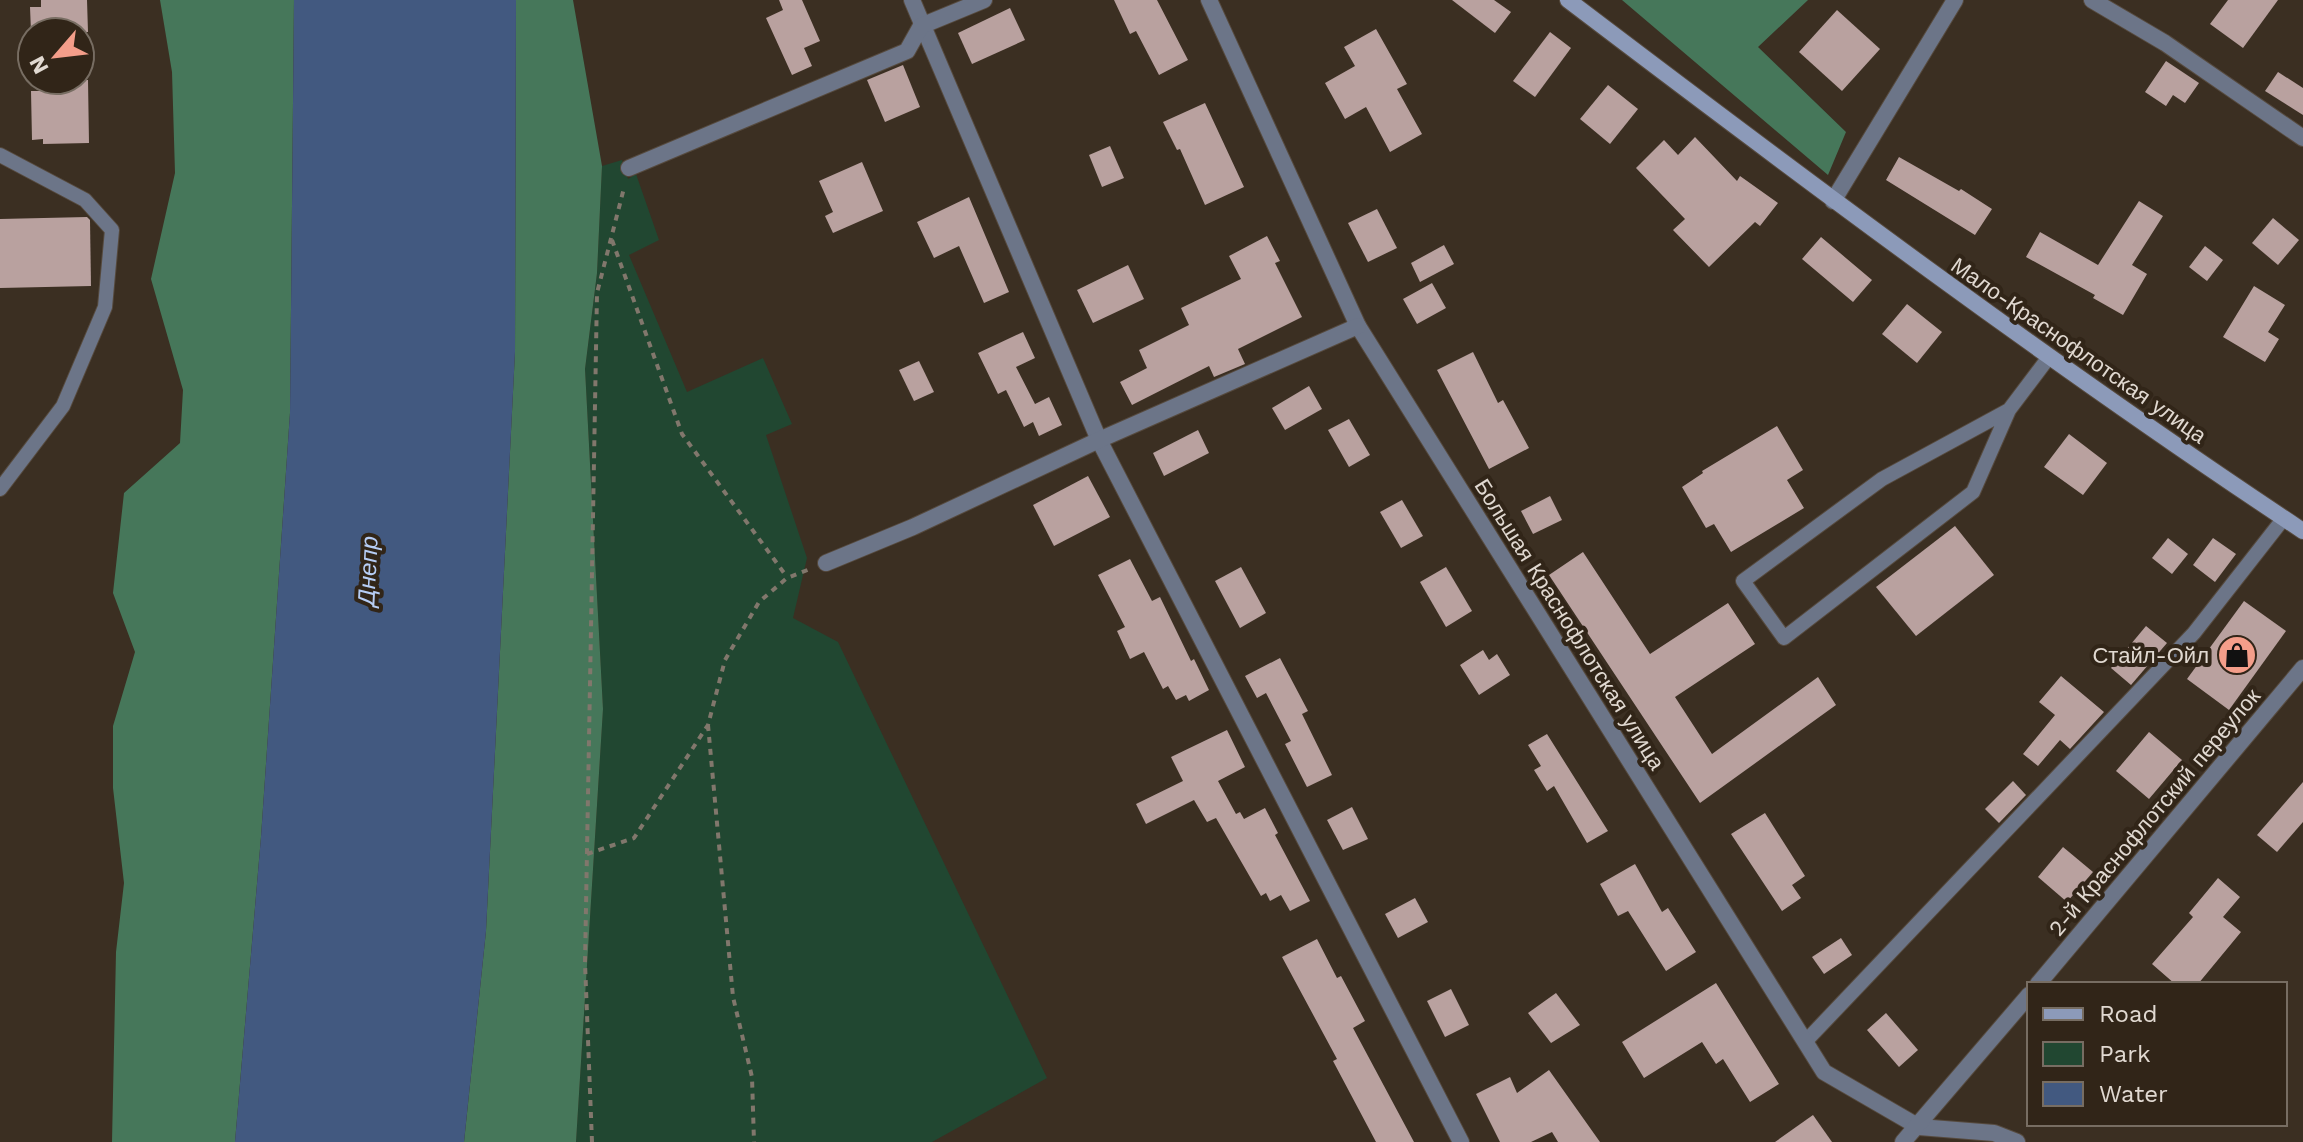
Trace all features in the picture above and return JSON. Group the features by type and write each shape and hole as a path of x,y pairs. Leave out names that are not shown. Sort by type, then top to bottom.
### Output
{"street":[{"path":"912,0 1099,440 1461,1142"},
{"path":"629,168 907,51 921,26 984,0"},
{"name":"Большая Краснофлотская улица","path":"1209,0 1358,326 1824,1072 1919,1127 1994,1133 2017,1142"},
{"name":"Мало-Краснофлотская улица","path":"1568,0 1833,201 2167,441 2303,531"},
{"path":"1833,201 1955,0"},
{"path":"2092,0 2165,43 2303,138"},
{"path":"826,563 913,527 1099,440 1358,326"},
{"name":"2-й Краснофлотский переулок","path":"2040,982 2303,668"},
{"path":"1903,1142 2027,997"},
{"path":"1919,1127 1929,1142"}],"lane":[{"path":"0,155 85,200 112,230 105,307 63,406 0,489"},
{"path":"2009,410 1882,479 1743,581 1784,638 1973,492 2009,410 2049,357"},
{"path":"1805,1042 2194,633 2284,518"}],"path":[{"path":"592,1142 585,963 597,293 629,168"},
{"path":"611,238 682,434 787,578"},
{"path":"587,854 634,838 708,725 725,660 759,602 787,578 826,563"},
{"path":"708,725 733,997 752,1077 754,1142"}],"green space":[{"path":"160,0 294,0 290,413 261,837 235,1142 112,1142 116,952 124,883 113,788 113,726 135,652 113,593 124,493 180,443 183,390 151,279 175,173 172,72"},
{"path":"516,0 573,0 602,166 597,273 585,369 603,709 576,1142 464,1142 486,931 515,352"},
{"path":"1622,0 1808,0 1758,47 1846,132 1828,175"},
{"path":"622,160 628,179 636,174 659,240 629,255 687,392 763,358 792,424 766,435 807,558 793,618 838,642 1047,1078 932,1142 576,1142 603,709 585,369 597,273 602,166"}],"water":[{"name":"Днепр","path":"294,0 516,0 515,352 486,931 464,1142 235,1142 261,837 290,413"}],"building":[{"path":"41,0 87,0 88,16 30,16 30,7 41,7"},
{"path":"779,0 802,0 820,41 804,48 812,66 792,75 766,18 783,10"},
{"path":"1114,0 1157,0 1188,60 1159,75 1136,31 1130,34"},
{"path":"1452,0 1494,0 1511,12 1495,33"},
{"path":"2228,0 2278,0 2243,48 2210,24"},
{"path":"1010,8 1025,40 972,64 958,33"},
{"path":"1837,10 1880,49 1842,91 1799,52"},
{"path":"1376,29 1407,84 1397,89 1422,134 1390,152 1366,107 1345,119 1325,83 1355,66 1344,47"},
{"path":"1550,32 1571,48 1535,97 1513,81"},
{"path":"2166,61 2199,83 2185,103 2173,95 2166,106 2145,92"},
{"path":"903,65 920,107 885,122 867,80"},
{"path":"2278,72 2303,88 2303,115 2265,91"},
{"path":"1608,85 1638,109 1610,144 1580,119"},
{"path":"31,96 88,96 89,143 43,144 43,139 32,140"},
{"path":"1205,103 1244,187 1205,205 1180,149 1177,150 1163,122"},
{"path":"1695,137 1737,181 1740,176 1778,203 1760,226 1755,222 1709,267 1673,230 1685,219 1636,168 1664,140 1678,155"},
{"path":"1110,146 1124,178 1102,187 1089,155"},
{"path":"1899,157 1992,209 1975,235 1886,180"},
{"path":"862,162 883,211 833,233 825,216 833,212 819,181"},
{"path":"969,197 1009,292 984,303 959,246 934,258 917,222"},
{"path":"2139,201 2163,216 2132,265 2147,274 2123,315 2093,298 2095,295 2026,257 2040,232 2098,265"},
{"path":"1377,209 1397,248 1368,262 1348,223"},
{"path":"87,217 90,220 91,286 0,288 0,219"},
{"path":"2273,218 2299,240 2278,265 2252,243"},
{"path":"1267,236 1280,261 1275,263 1302,317 1238,349 1245,364 1214,377 1209,366 1132,405 1120,382 1147,368 1139,350 1189,325 1181,308 1241,279 1229,256"},
{"path":"1821,237 1872,280 1853,302 1802,259"},
{"path":"1444,245 1454,264 1420,282 1411,263"},
{"path":"2205,246 2223,260 2207,281 2189,267"},
{"path":"1128,265 1144,299 1093,323 1077,290"},
{"path":"1432,283 1446,308 1417,324 1403,299"},
{"path":"2254,286 2285,305 2268,332 2279,339 2265,362 2223,337"},
{"path":"1907,304 1942,332 1917,363 1882,334"},
{"path":"1023,332 1035,358 1016,367 1035,404 1049,397 1062,425 1039,436 1033,422 1024,427 1006,390 998,394 978,353"},
{"path":"1473,352 1498,403 1503,400 1529,448 1489,469 1437,370"},
{"path":"919,361 934,392 914,401 899,370"},
{"path":"1309,386 1322,409 1285,430 1272,408"},
{"path":"1349,419 1370,455 1349,467 1328,430"},
{"path":"1777,426 1803,470 1787,480 1804,508 1731,552 1714,524 1706,528 1682,487 1702,471"},
{"path":"1198,430 1209,453 1164,476 1153,453"},
{"path":"2069,434 2107,463 2083,495 2044,467"},
{"path":"1088,476 1110,517 1054,546 1033,505"},
{"path":"1550,496 1562,520 1533,534 1521,511"},
{"path":"1402,500 1423,536 1401,548 1380,512"},
{"path":"1955,526 1994,575 1916,636 1876,587"},
{"path":"2168,538 2188,554 2172,574 2152,558"},
{"path":"2213,538 2236,554 2215,582 2193,565"},
{"path":"1583,552 1650,654 1728,603 1755,644 1675,697 1712,754 1818,677 1836,705 1700,803 1549,575"},
{"path":"1130,559 1152,601 1160,597 1191,661 1194,659 1209,690 1189,701 1186,695 1176,700 1168,686 1163,689 1144,652 1130,659 1117,631 1125,627 1098,575"},
{"path":"1241,567 1266,613 1240,628 1215,581"},
{"path":"1446,567 1472,611 1446,627 1420,582"},
{"name":"Стайл-Ойл","path":"2244,601 2286,631 2229,710 2187,679"},
{"path":"2146,626 2167,643 2131,685 2111,668"},
{"path":"1483,650 1489,660 1497,654 1510,675 1479,695 1460,665"},
{"path":"1280,658 1308,711 1302,714 1332,775 1307,787 1285,744 1291,741 1266,693 1257,698 1245,676"},
{"path":"2061,676 2104,712 2070,749 2060,740 2038,766 2023,754 2055,715 2039,702"},
{"path":"1227,730 1245,767 1218,781 1236,814 1240,812 1244,819 1265,808 1278,833 1275,835 1310,901 1290,911 1281,895 1270,901 1266,893 1261,896 1216,818 1207,822 1194,800 1146,824 1136,804 1183,781 1171,757"},
{"path":"2149,732 2182,760 2149,799 2116,771"},
{"path":"1547,734 1608,831 1587,843 1554,786 1547,791 1534,770 1541,766 1528,745"},
{"path":"2013,781 2026,795 1999,823 1985,809"},
{"path":"2303,782 2303,822 2277,852 2257,835"},
{"path":"1352,807 1368,839 1343,850 1327,820"},
{"path":"1765,813 1805,876 1792,885 1801,898 1782,911 1731,834"},
{"path":"2063,847 2093,872 2067,902 2038,877"},
{"path":"1635,864 1662,912 1668,908 1696,952 1666,971 1628,911 1618,916 1600,884"},
{"path":"2218,878 2240,897 2223,917 2241,932 2200,982 2173,982 2152,964 2193,917 2189,913"},
{"path":"1415,898 1428,922 1398,938 1385,914"},
{"path":"1841,938 1852,955 1824,974 1812,957"},
{"path":"1317,939 1337,978 1341,976 1365,1021 1353,1028 1414,1142 1376,1142 1333,1061 1337,1059 1282,957"},
{"path":"1716,983 1779,1084 1750,1102 1723,1059 1716,1064 1702,1042 1644,1078 1622,1042"},
{"path":"1451,989 1469,1025 1445,1037 1427,1001"},
{"path":"1556,993 1580,1025 1551,1043 1528,1013"},
{"path":"1886,1013 1918,1050 1899,1067 1867,1030"},
{"path":"1549,1070 1600,1142 1558,1142 1552,1132 1531,1142 1500,1142 1476,1094 1510,1077 1517,1093"},
{"path":"1813,1115 1832,1142 1775,1142"}],"place":[{"name":"Стайл-Ойл","path":"2237,655"}]}
